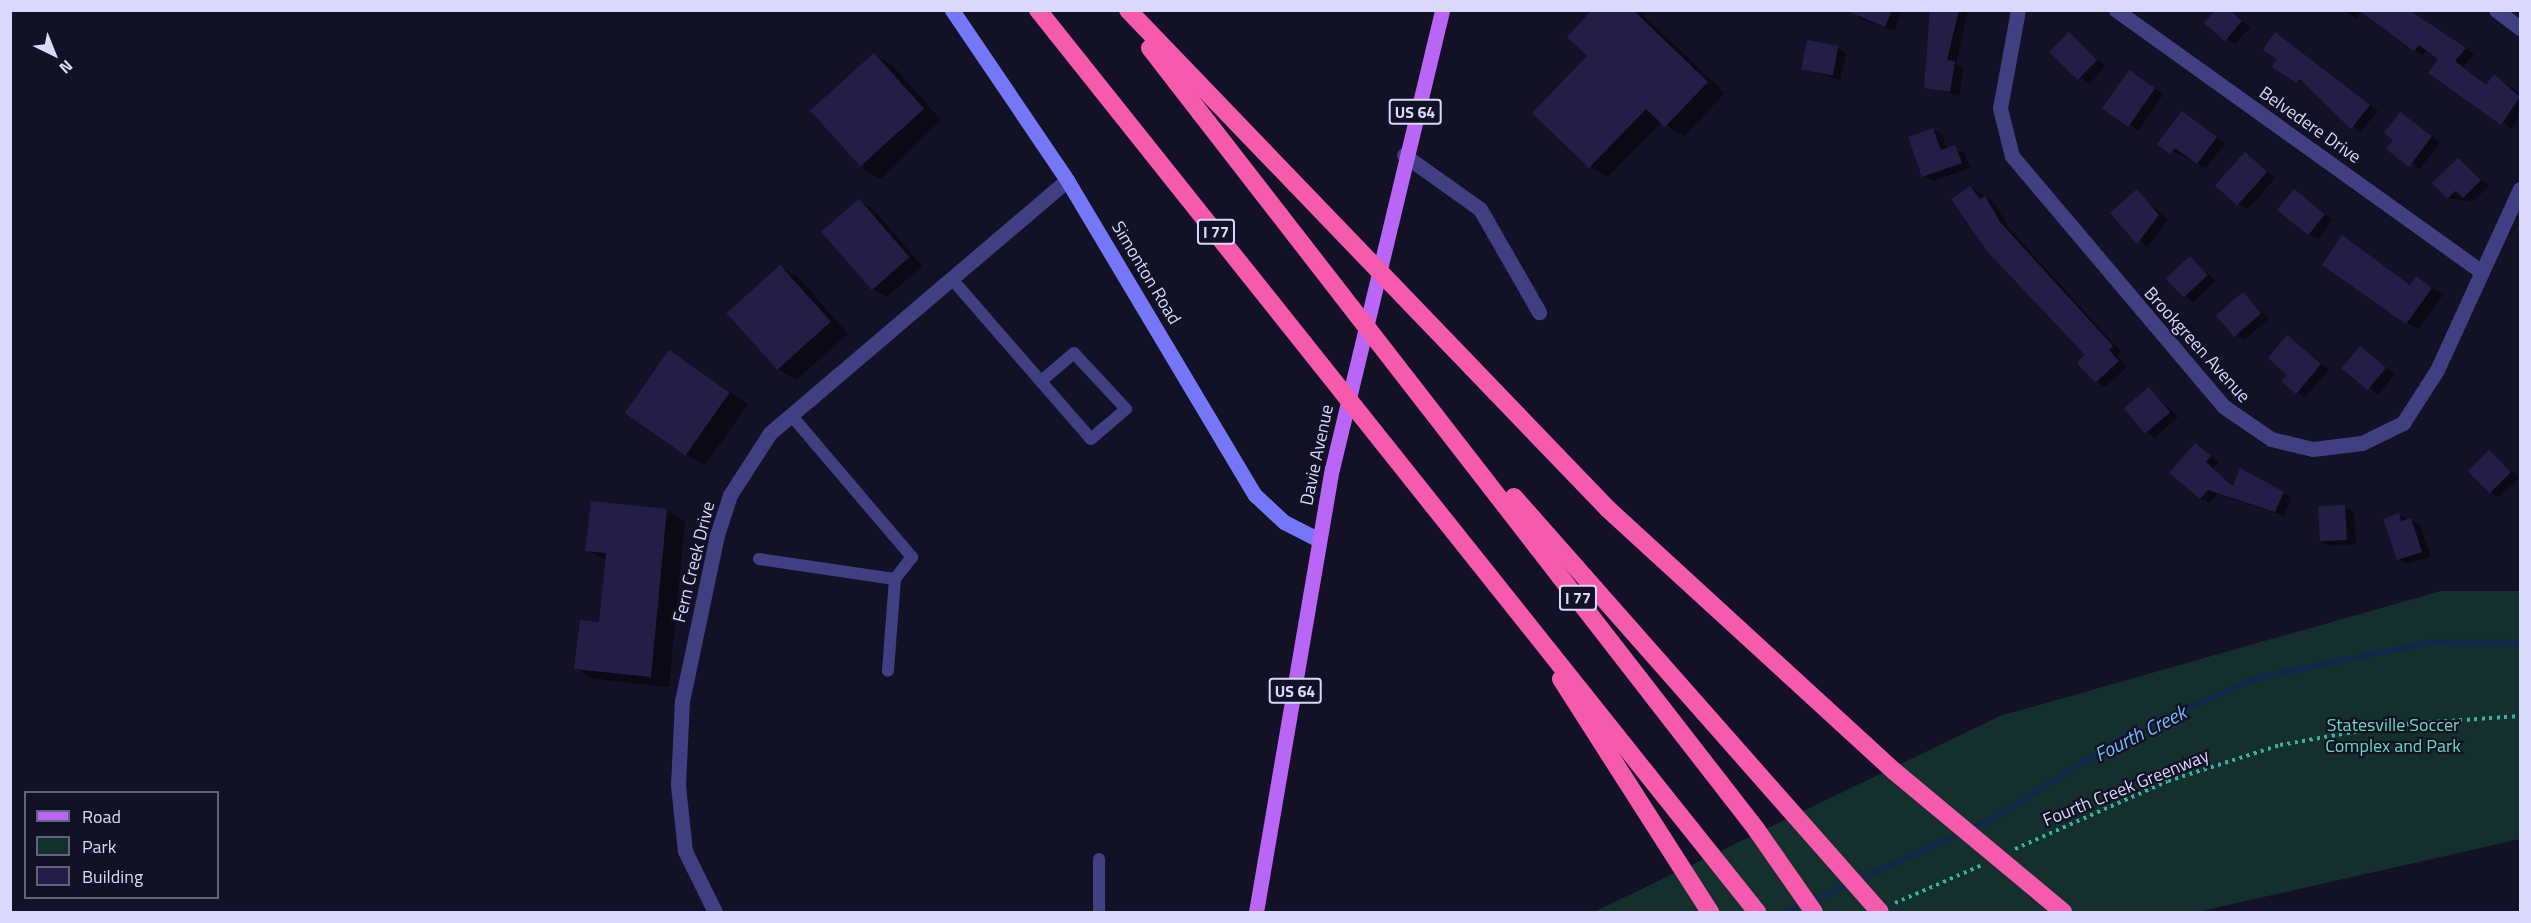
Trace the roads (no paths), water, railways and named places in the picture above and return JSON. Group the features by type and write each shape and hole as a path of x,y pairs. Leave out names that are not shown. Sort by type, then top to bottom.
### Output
{"highway":[{"name":"I 77","path":"1038,10 1713,851 1757,912"},
{"name":"I 77","path":"1121,10 1756,829 1814,912"},
{"path":"1128,10 1608,509 1894,771 2063,912"},
{"path":"1400,367 1791,812 1887,908"},
{"path":"1502,590 1678,858 1710,912"}],"main road":[{"name":"Davie Avenue","path":"1256,912 1332,469 1404,155 1442,10"}],"street":[{"name":"Simonton Road","path":"952,10 1067,180 1255,495 1284,522 1319,540"},
{"name":"Brookgreen Avenue","path":"2018,10 2000,108 2012,156 2076,237 2248,428 2313,449 2362,443 2403,423 2437,370 2520,189"},
{"name":"Belvedere Drive","path":"2116,10 2481,271"},
{"path":"2496,10 2520,28"},
{"path":"1404,155 1480,209 1539,312"},
{"name":"Fern Creek Drive","path":"716,912 685,851 678,785 682,701 717,535 730,495 770,433 1067,180"}],"lane":[{"path":"951,278 1041,381 1092,439 1126,409 1074,353 1041,381"},
{"path":"791,415 912,557 895,579 888,671"},
{"path":"759,559 895,579"},
{"path":"1099,859 1099,912"}],"waterway":[{"name":"Fourth Creek","path":"1787,912 1994,818 2130,733 2258,678 2432,642 2520,643"}],"park label":[{"name":"Statesville Soccer Complex and Park","path":"2393,736"}]}
